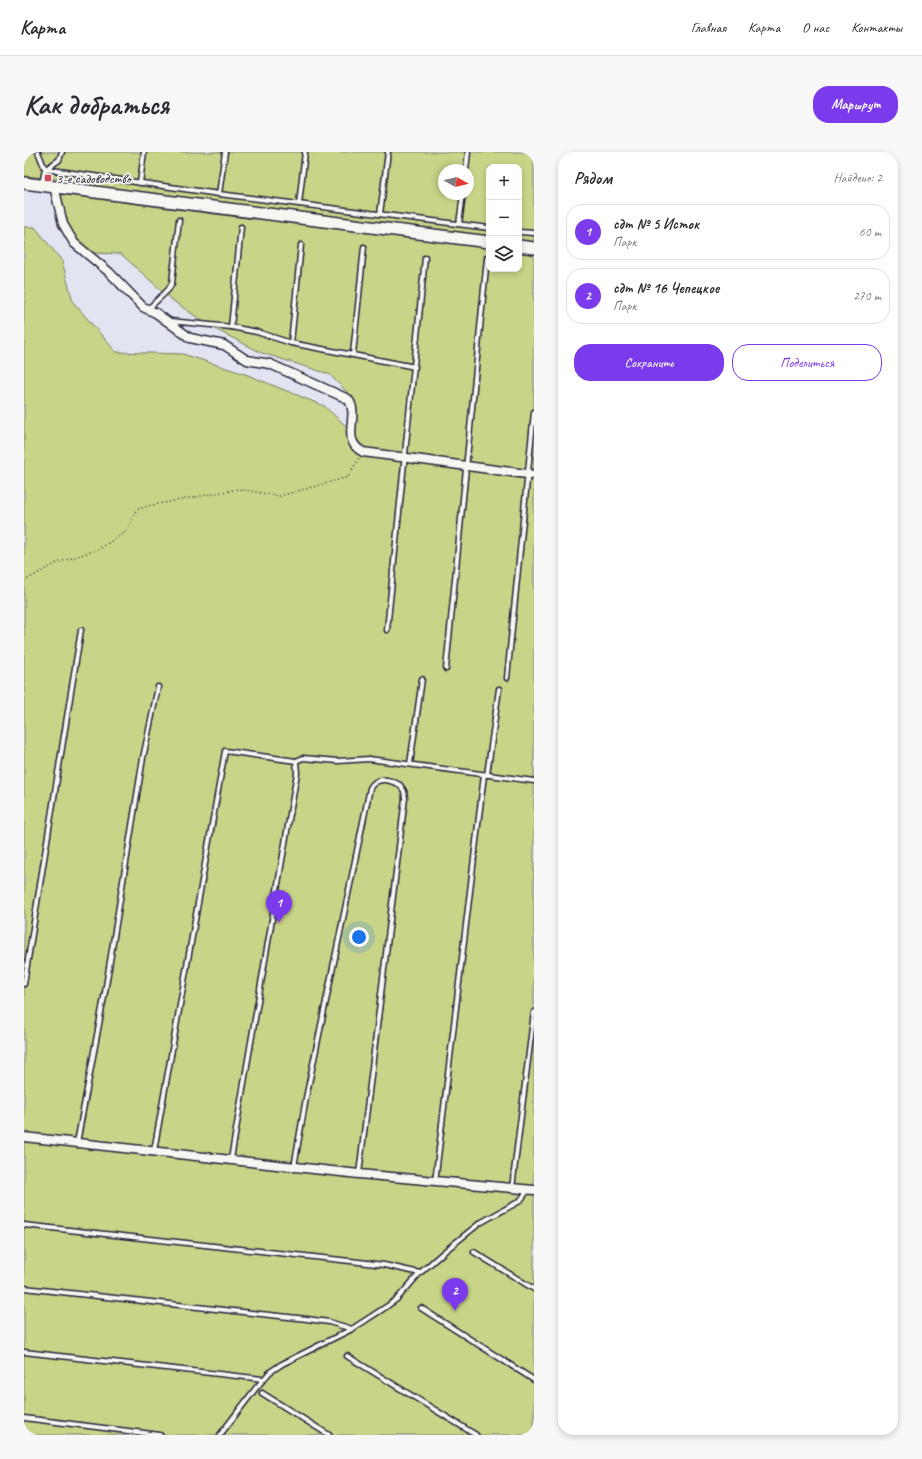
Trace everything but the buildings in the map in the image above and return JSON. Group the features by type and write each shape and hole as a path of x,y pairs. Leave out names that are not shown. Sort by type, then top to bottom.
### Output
{"street":[{"path":"24,183 486,242"},
{"path":"54,186 63,224 74,243 109,272 136,301 190,338 224,345 247,360 270,364 348,399 352,406 352,442 353,445 363,452 531,474"},
{"path":"522,246 534,248"},
{"path":"24,1137 435,1182 531,1190"}],"lane":[{"path":"38,152 45,170 42,185"},
{"path":"45,170 58,160 62,152"},
{"path":"140,183 144,152"},
{"path":"219,194 225,152"},
{"path":"298,204 306,152"},
{"path":"380,214 388,152"},
{"path":"467,164 468,152"},
{"path":"45,170 219,194 486,228"},
{"path":"459,224 462,200"},
{"path":"148,309 168,290 172,283 179,220"},
{"path":"231,327 241,227"},
{"path":"522,232 534,233"},
{"path":"291,342 301,245"},
{"path":"353,354 364,247"},
{"path":"387,630 406,457 425,258"},
{"path":"446,669 486,268"},
{"path":"167,321 231,327 257,332 291,342 415,366"},
{"path":"507,678 531,474 534,412"},
{"path":"24,984 81,630"},
{"path":"410,764 422,679"},
{"path":"78,1143 105,992 143,758 158,687"},
{"path":"435,1182 485,775 499,689"},
{"path":"154,1151 223,753 228,750 296,761 303,758 338,761 369,759 534,781"},
{"path":"231,1159 280,878 297,772 296,761"},
{"path":"294,1167 306,1098 368,796 373,783 383,780 400,785 404,791 405,798 359,1174"},
{"path":"511,1189 534,1012"},
{"path":"220,1435 263,1379 282,1364 352,1329 397,1299 420,1273 480,1223 520,1201 531,1190"},
{"path":"24,1225 384,1265 420,1273"},
{"path":"474,1252 534,1290"},
{"path":"24,1288 307,1319 329,1322 352,1329"},
{"path":"421,1308 534,1380"},
{"path":"24,1352 263,1379"},
{"path":"347,1356 476,1435"},
{"path":"262,1393 329,1435"},
{"path":"24,1418 160,1435"}],"path":[{"path":"24,581 57,563 99,549 127,531 136,510 148,506 238,489 280,496 348,477 363,452"}],"green space":[{"path":"24,152 534,152 534,1435 24,1435 24,227 35,227 62,261 73,302 116,352 183,354 245,374 324,406 354,433 355,400 329,374 262,353 211,327 172,300 121,254 92,253 67,229 58,179 24,176"}],"place":[{"name":"3-е садоводство","path":"48,178"},
{"name":"сдт № 5 Исток","path":"279,923"},
{"name":"сдт № 16 Чепецкое","path":"455,1311"}]}
